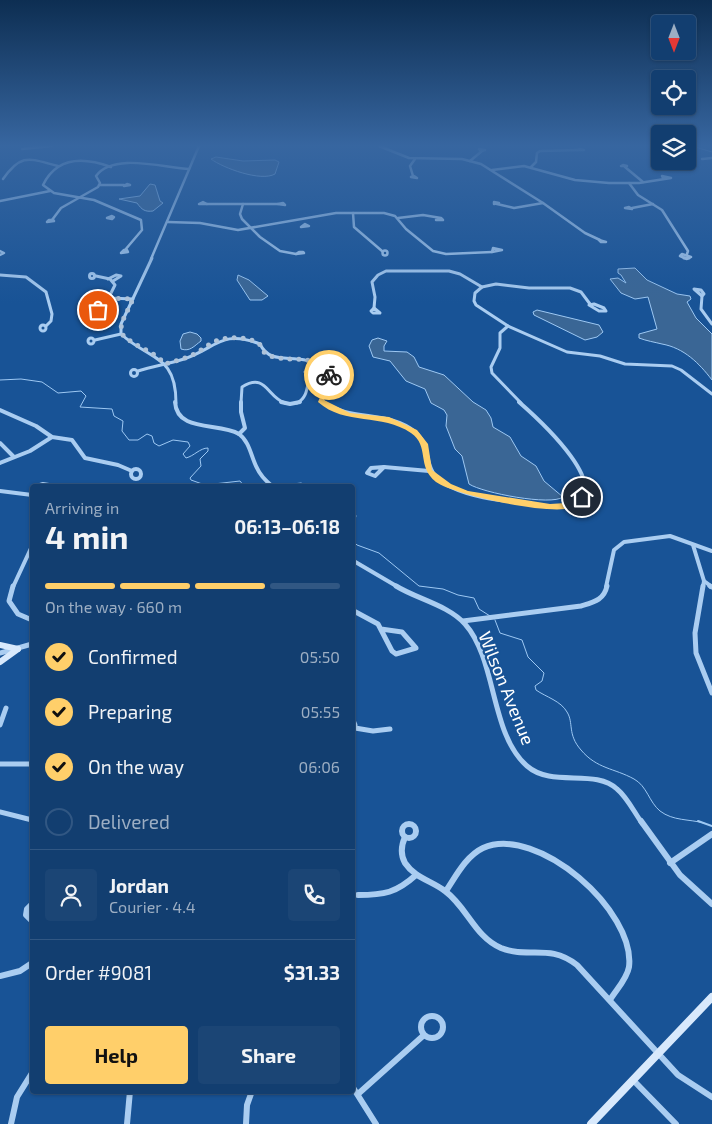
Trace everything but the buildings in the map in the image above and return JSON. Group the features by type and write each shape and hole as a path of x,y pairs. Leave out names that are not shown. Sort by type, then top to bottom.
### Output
{"main road":[{"path":"0,645 18,649"},
{"path":"0,662 18,649"},
{"path":"591,1124 712,997"}],"street":[{"path":"0,201 13,198"},
{"path":"52,220 59,210 78,198"},
{"path":"82,198 97,201 139,218 143,227 125,250"},
{"path":"177,198 121,324 122,334 165,364 176,384 176,406 180,416 188,421 239,434 247,444 257,468 270,484"},
{"path":"537,198 585,233 600,240"},
{"path":"645,198 662,210 688,251 687,254"},
{"path":"497,204 514,208 544,203"},
{"path":"207,204 278,204"},
{"path":"243,204 241,217 252,229 276,251 296,254"},
{"path":"632,208 653,204"},
{"path":"113,216 123,212"},
{"path":"353,213 354,227 382,251"},
{"path":"167,223 200,223 232,230 252,229 331,214 384,213 398,218 424,215 438,218"},
{"path":"398,218 406,229 436,252 480,254 492,252"},
{"path":"299,220 304,224"},
{"path":"374,308 375,297 372,282 376,276 386,270 449,271 463,276 482,287"},
{"path":"108,279 116,275 121,276 113,281"},
{"path":"0,276 26,277 46,292 52,316 51,321 46,326"},
{"path":"96,276 113,281"},
{"path":"103,309 115,286 113,281"},
{"path":"590,304 600,306 606,311 594,310 581,292 570,288 529,288 496,284 482,287 475,293 474,301 476,305 508,326 567,352 600,356 631,364 672,366 681,370 712,394"},
{"path":"702,296 701,309 712,324"},
{"path":"109,298 133,299"},
{"path":"138,371 191,356 218,340 235,338 257,343 271,357 313,362 324,367 329,374 328,385 320,400 326,405 349,415 379,417 406,426 421,437 425,444 429,471 448,486 466,493 494,498 557,507 568,506 582,497 584,491 581,474 567,449 492,373 492,364 500,348 500,332 508,326"},
{"path":"95,340 122,334"},
{"path":"239,434 245,428 241,412 242,387 245,384 250,382 262,383 277,400 294,404 305,395 309,378 305,372"},
{"path":"0,410 50,432 52,437"},
{"path":"0,463 12,456 30,450 52,437 72,440 85,458 118,465 132,471"},
{"path":"0,443 7,448 12,456"},
{"path":"384,467 429,471"},
{"path":"0,491 30,494"},
{"path":"463,622 582,606 602,597 606,590 614,550 624,542 665,536 679,538 712,551"},
{"path":"693,545 704,581 695,641 698,663 712,693"},
{"path":"30,551 12,588 9,601 18,614 30,619"},
{"path":"26,560 30,561"},
{"name":"Wilson Avenue","path":"355,561 374,570 410,595 448,611 463,622 478,648 507,730 521,759 527,766 546,776 596,779 612,784 625,797 670,863 680,875 712,904"},
{"path":"704,581 712,587"},
{"path":"355,612 378,624 392,651 396,654 416,648 408,635 400,630 381,629"},
{"path":"0,653 30,645"},
{"path":"0,725 6,708"},
{"path":"355,731 373,732 390,729"},
{"path":"0,764 30,764"},
{"path":"0,812 30,819"},
{"path":"670,863 712,834"},
{"path":"405,837 401,845 405,862 416,875 446,891 494,945 514,952 551,951 566,956 610,1000 678,1075 712,1097"},
{"path":"446,891 471,857 484,848 503,844 512,844 532,849 590,887 622,934 627,950 629,966 610,1000"},
{"path":"358,895 381,895 394,892 402,889 416,875"},
{"path":"30,907 26,912 27,918 30,920"},
{"path":"0,976 20,971 30,964"},
{"path":"358,1094 424,1035"},
{"path":"12,1124 12,1111 18,1094 30,1076"},
{"path":"632,1079 676,1124"},
{"path":"355,1090 376,1124"},
{"path":"127,1124 130,1094"},
{"path":"246,1124 247,1105 251,1094"}],"water":[{"path":"159,198 163,203 153,211 148,211 144,210 137,203 119,199"},
{"path":"635,268 647,280 677,294 690,296 691,299 687,302 696,318 712,334 712,380 696,362 684,353 670,346 639,338 639,334 657,329 648,297 635,299 621,293 610,279 618,278 626,283 618,273 618,269"},
{"path":"238,275 249,280 268,296 262,300 250,300 237,280"},
{"path":"537,310 599,325 603,332 597,337 585,340 534,315 533,312"},
{"path":"190,332 197,334 201,341 189,349 181,349 180,341 183,334"},
{"path":"378,338 387,341 384,351 407,352 414,357 419,367 444,375 473,402 486,410 491,418 493,427 510,437 521,456 536,466 544,481 563,497 545,500 517,497 488,491 469,484 462,456 455,449 446,426 447,415 444,410 431,403 425,389 406,381 390,361 373,357 369,346 372,340"}],"waterway":[{"path":"0,380 21,379 42,382 58,393 81,391 86,396 80,407 112,409 114,416 123,421 122,431 129,440 138,440 147,434 152,436 154,443 159,446 173,440 188,442 190,446 183,454 186,458 202,449 208,448 208,451 200,459 201,466 190,478 202,484"},
{"path":"214,484 240,481 242,484"},
{"path":"293,484 303,484"},
{"path":"355,514 355,519"},
{"path":"355,543 379,553 419,586 443,589 458,595 474,598 479,609 490,616"},
{"path":"495,620 500,633 522,640 528,657 544,673 542,681 535,686 536,690 564,708 569,716 574,739 587,756 600,765 634,779 645,790 656,807 665,814 703,823"},
{"path":"698,821 703,823"},
{"path":"703,823 712,826"}],"way so far":[{"path":"98,310 103,309 109,298 133,299 121,324 122,334 135,345 161,359 165,364 191,356 218,340 235,338 260,344 264,352 271,357 313,362 324,367 329,375"}],"route":[{"path":"329,375 330,380 320,400 341,413 356,417 386,418 406,426 421,437 425,444 429,471 448,486 466,493 550,507 568,506 582,497"}]}
